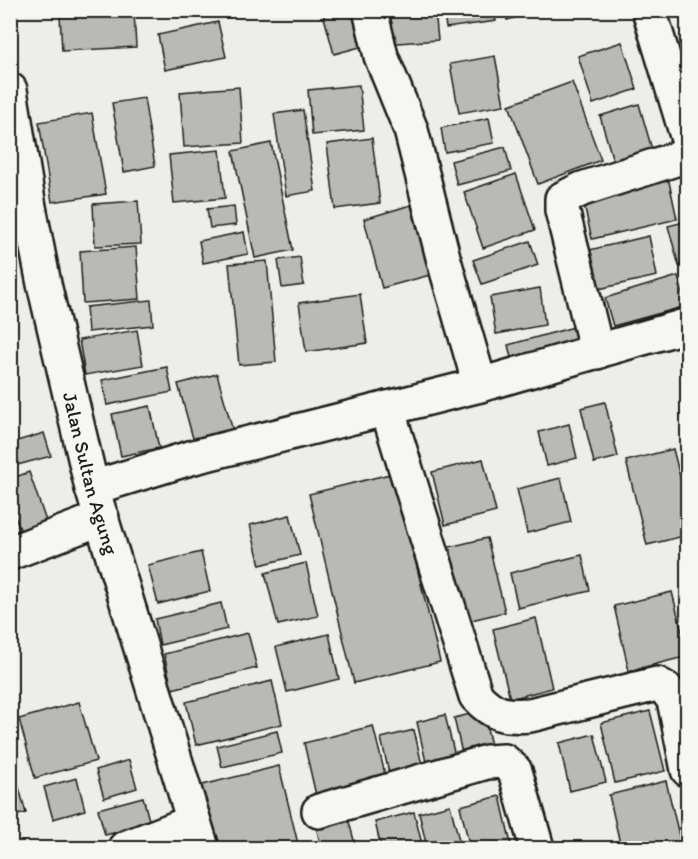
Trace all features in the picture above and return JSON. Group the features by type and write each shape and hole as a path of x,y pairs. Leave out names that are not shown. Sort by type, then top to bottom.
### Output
{"street":[{"path":"370,10 381,56 411,130 443,257 480,385"},
{"path":"650,10 687,139"},
{"name":"Jalan Sultan Agung","path":"10,90 20,208 44,284 97,503 197,835"},
{"path":"597,352 561,200 582,189 687,155"},
{"path":"10,553 97,503 190,458 480,385 687,325"},
{"path":"387,408 476,696 489,709 508,717 530,715 657,684 666,689 674,700 687,770"},
{"path":"319,811 488,762 504,761 515,771 536,848"},
{"path":"125,849 197,835"}],"building":[{"path":"322,10 361,10 371,44 334,54"},
{"path":"382,10 435,10 438,40 385,44"},
{"path":"460,10 494,10 496,21 446,28 444,13"},
{"path":"505,10 528,10 529,14 507,20"},
{"path":"134,11 136,47 62,51 60,15"},
{"path":"218,22 226,57 165,70 158,35"},
{"path":"622,42 637,89 593,104 578,56"},
{"path":"495,56 504,105 459,113 450,64"},
{"path":"572,82 601,160 538,184 509,105"},
{"path":"359,85 364,130 312,135 308,90"},
{"path":"239,87 243,143 184,147 180,92"},
{"path":"144,98 155,166 124,172 112,103"},
{"path":"639,104 655,160 616,171 600,116"},
{"path":"303,110 315,191 286,196 274,114"},
{"path":"92,113 106,194 52,202 39,122"},
{"path":"489,118 494,143 445,152 441,128"},
{"path":"372,138 380,203 335,209 327,144"},
{"path":"271,143 293,250 255,258 233,151"},
{"path":"505,147 511,171 457,185 451,161"},
{"path":"220,150 225,198 174,203 169,155"},
{"path":"516,174 535,230 483,248 464,192"},
{"path":"668,177 677,219 592,239 582,197"},
{"path":"138,201 141,244 95,246 93,204"},
{"path":"411,205 430,275 382,288 364,219"},
{"path":"234,206 236,225 210,228 207,209"},
{"path":"688,221 688,263 679,266 668,226"},
{"path":"244,232 248,254 203,263 199,241"},
{"path":"649,236 657,276 594,290 585,251"},
{"path":"530,241 538,265 482,284 473,260"},
{"path":"136,247 140,299 83,303 80,251"},
{"path":"300,257 304,285 282,288 278,260"},
{"path":"267,261 276,362 239,365 229,264"},
{"path":"678,276 686,306 613,326 605,298"},
{"path":"540,288 545,325 496,334 490,297"},
{"path":"360,294 367,343 306,352 299,303"},
{"path":"151,300 153,325 88,332 86,307"},
{"path":"574,327 579,344 512,362 508,345"},
{"path":"137,330 143,365 85,375 79,340"},
{"path":"167,367 172,392 107,405 102,380"},
{"path":"217,374 233,431 194,442 178,384"},
{"path":"605,402 618,457 594,463 581,408"},
{"path":"150,406 159,448 121,456 112,414"},
{"path":"569,424 577,458 547,466 539,432"},
{"path":"44,433 51,456 10,467 10,443"},
{"path":"673,449 688,508 688,535 647,545 626,461"},
{"path":"483,459 496,512 445,525 432,472"},
{"path":"29,472 47,524 22,534 10,504 10,479"},
{"path":"394,473 440,662 354,683 309,494"},
{"path":"561,478 571,522 527,533 517,489"},
{"path":"290,515 300,555 260,565 250,525"},
{"path":"487,538 505,612 467,621 449,547"},
{"path":"201,552 210,591 158,604 148,565"},
{"path":"582,555 590,591 518,608 510,573"},
{"path":"306,563 318,616 278,625 265,573"},
{"path":"672,592 688,656 629,671 614,606"},
{"path":"221,603 227,629 160,645 155,619"},
{"path":"536,618 552,688 510,699 493,629"},
{"path":"248,633 257,668 172,689 164,654"},
{"path":"329,634 339,679 287,692 276,647"},
{"path":"272,681 282,724 196,745 186,702"},
{"path":"79,702 96,761 35,778 19,719"},
{"path":"483,711 493,754 464,762 454,718"},
{"path":"650,711 665,771 615,783 601,723"},
{"path":"445,715 457,764 428,771 417,722"},
{"path":"373,726 388,786 318,804 304,743"},
{"path":"414,730 425,778 392,786 381,738"},
{"path":"277,731 282,753 222,767 217,746"},
{"path":"594,734 606,782 570,791 559,743"},
{"path":"129,760 137,788 104,798 96,770"},
{"path":"279,766 299,848 213,848 198,786"},
{"path":"77,778 85,810 53,819 44,787"},
{"path":"666,781 682,848 621,848 609,795"},
{"path":"18,784 26,813 10,817 10,786"},
{"path":"500,796 511,844 495,848 470,848 460,806"},
{"path":"143,797 150,824 105,835 98,809"},
{"path":"450,805 461,848 427,848 419,813"},
{"path":"414,812 423,848 381,848 375,822"},
{"path":"348,818 356,848 321,848 316,826"}]}
